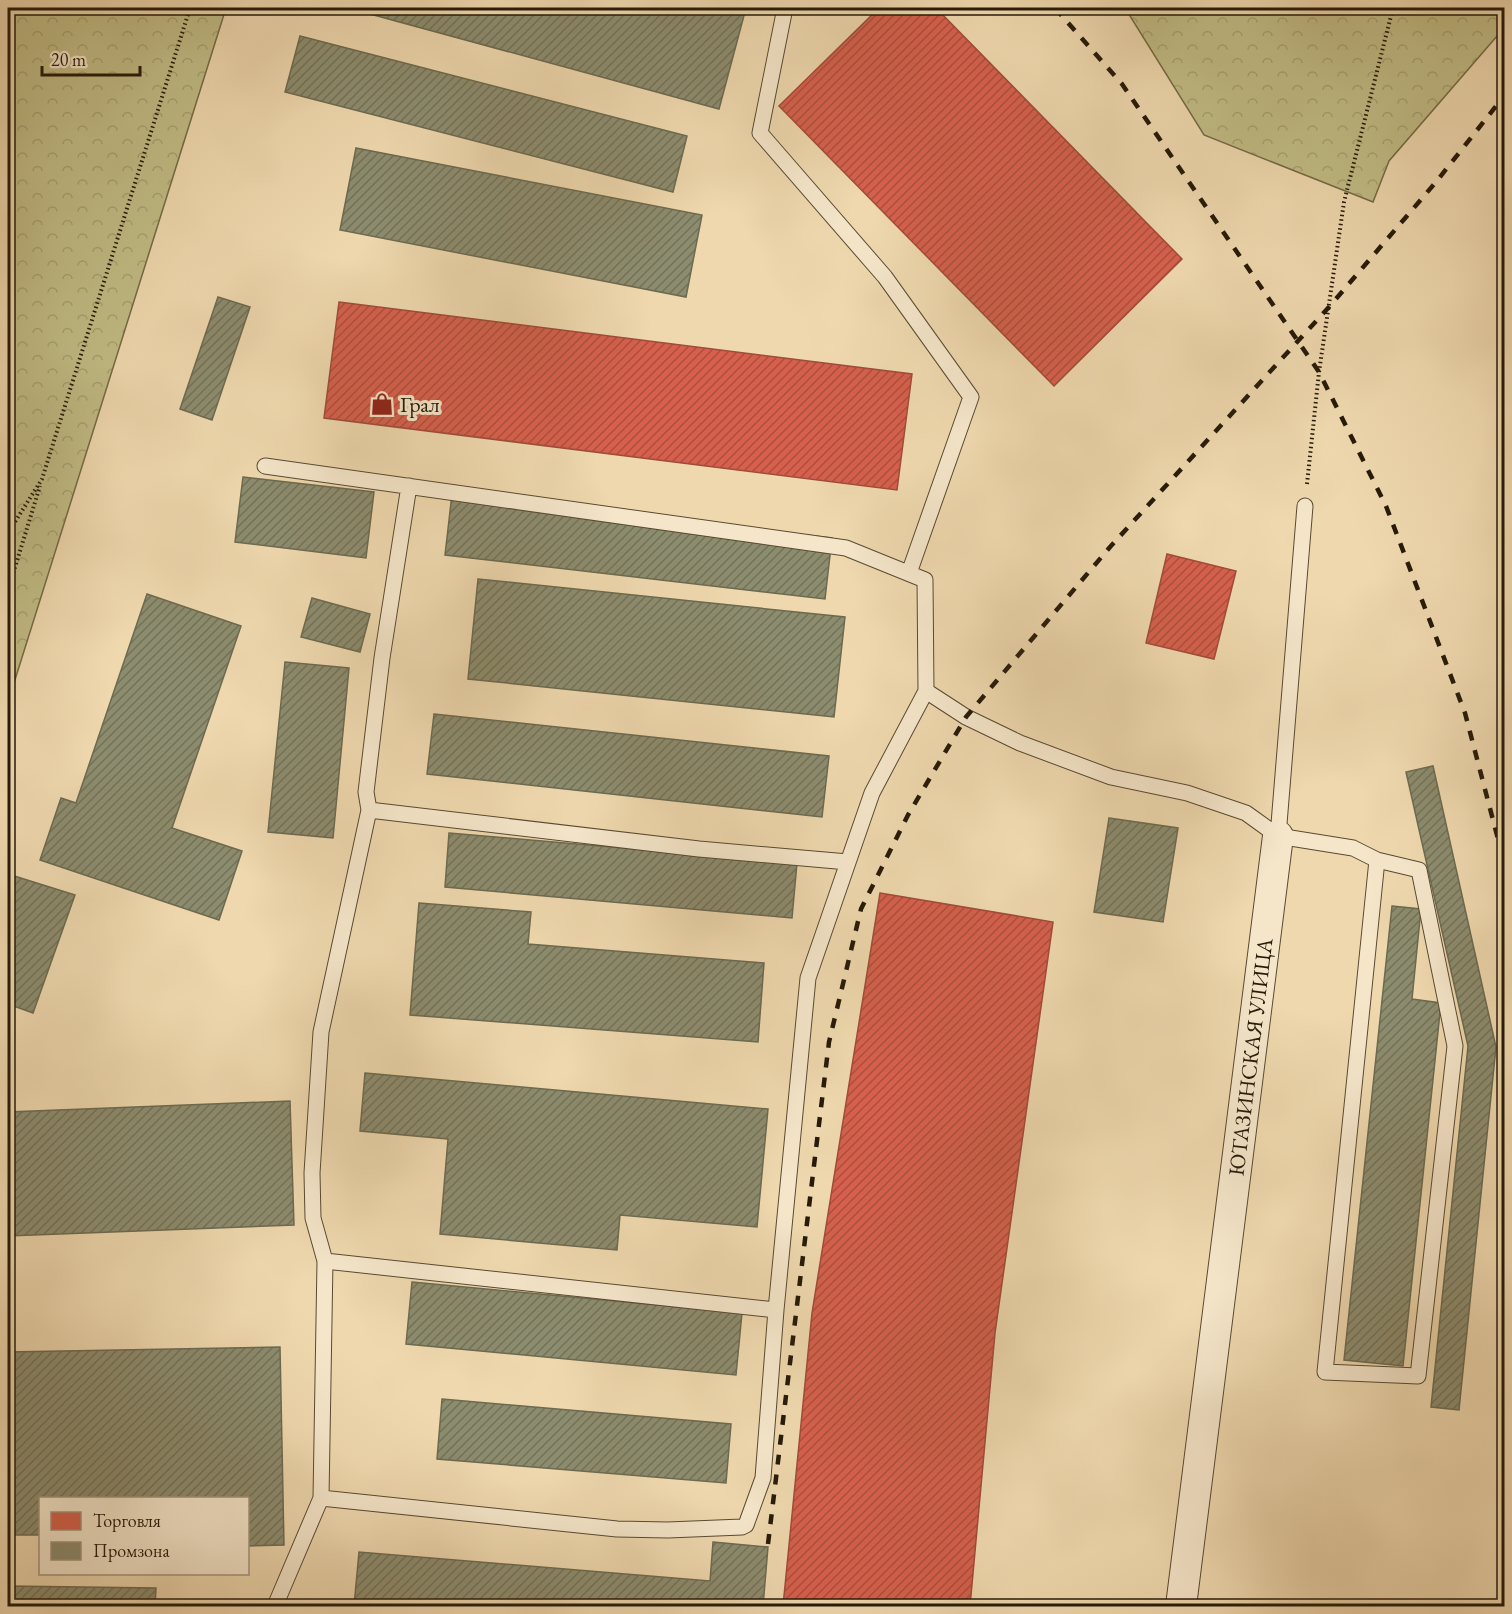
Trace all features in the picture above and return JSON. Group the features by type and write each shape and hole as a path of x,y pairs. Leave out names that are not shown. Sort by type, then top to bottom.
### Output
{"street":[{"name":"ЮТАЗИНСКАЯ УЛИЦА","path":"1181,1606 1278,836"}],"lane":[{"path":"785,8 760,133 885,277 971,398 909,573"},
{"path":"265,466 846,548 925,580 926,691 872,793 808,978 763,1478 746,1525 668,1530 617,1529 321,1498"},
{"path":"275,1606 321,1498 325,1261 314,1218 312,1173 321,1032 369,810 366,792 382,658 409,486"},
{"name":"ЮТАЗИНСКАЯ УЛИЦА","path":"1278,836 1305,506"},
{"path":"926,691 966,717 1020,742 1111,777 1186,793 1246,813 1278,836 1353,848 1377,860 1419,870 1455,1046 1418,1376 1325,1372 1377,860"},
{"path":"369,810 699,849 848,862"},
{"path":"325,1261 777,1310"}],"path":[{"path":"8,590 190,8"},
{"path":"1305,506 1319,372 1344,202 1394,8"},
{"path":"8,533 42,479"}],"green space":[{"path":"8,8 226,8 8,702"},
{"path":"1125,8 1504,8 1504,28 1389,161 1373,202 1204,135"}],"building: Торговля":[{"path":"879,8 936,8 1182,259 1054,386 779,106"},
{"path":"339,302 912,374 897,490 324,418"},
{"path":"1167,554 1236,571 1214,659 1146,643"},
{"path":"880,893 1053,922 995,1333 970,1606 783,1606 812,1313"}],"building: Промзона":[{"path":"348,8 746,8 719,109"},
{"path":"300,36 687,136 673,192 285,92"},
{"path":"356,148 702,215 686,297 340,230"},
{"path":"218,297 250,307 212,420 180,409"},
{"path":"243,477 374,492 366,558 235,542"},
{"path":"452,494 832,538 825,599 445,555"},
{"path":"478,579 845,617 834,717 468,679"},
{"path":"147,594 241,626 172,828 242,851 219,920 40,860 61,798 76,803"},
{"path":"312,598 370,614 360,652 301,637"},
{"path":"285,662 349,668 333,838 268,832"},
{"path":"434,714 829,756 822,817 427,774"},
{"path":"1433,766 1496,1047 1459,1410 1431,1407 1468,1046 1406,772"},
{"path":"1109,818 1178,828 1163,922 1094,912"},
{"path":"449,833 797,863 792,918 445,887"},
{"path":"8,874 75,895 33,1013 8,1004"},
{"path":"419,903 531,912 528,944 764,963 758,1042 410,1015"},
{"path":"1392,906 1421,909 1412,999 1441,1003 1403,1366 1344,1360"},
{"path":"365,1073 768,1109 757,1227 620,1215 617,1250 440,1234 448,1139 360,1131"},
{"path":"290,1101 294,1225 8,1236 8,1112"},
{"path":"412,1282 742,1313 736,1375 406,1344"},
{"path":"280,1347 284,1545 249,1546 249,1497 39,1497 39,1535 8,1535 8,1352"},
{"path":"442,1399 731,1424 726,1483 437,1459"},
{"path":"713,1542 768,1547 763,1606 354,1606 359,1552 710,1581"},
{"path":"8,1586 156,1588 155,1606 8,1606"}],"railway":[{"path":"1055,8 1122,84 1319,372 1386,506 1465,713 1504,862"},
{"path":"768,1544 829,1042 861,909 908,815 966,717 1110,547 1329,307 1436,182 1504,96"}],"place":[{"name":"Грал","path":"382,404"}]}
